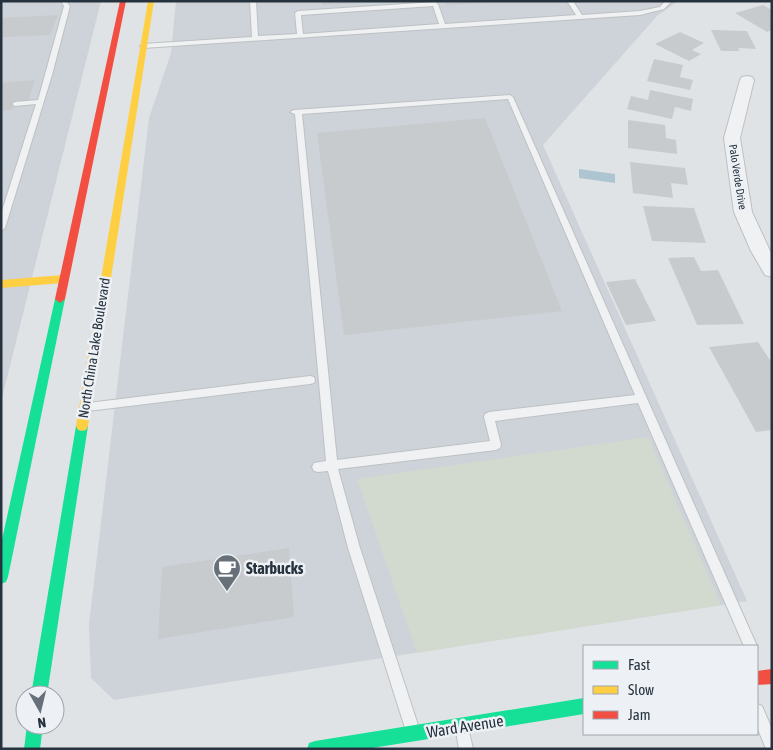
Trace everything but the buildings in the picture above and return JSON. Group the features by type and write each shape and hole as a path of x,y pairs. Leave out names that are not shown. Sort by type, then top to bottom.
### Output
{"main road":[{"path":"1,577 123,1"},
{"name":"North China Lake Boulevard","path":"41,685 151,1"},
{"path":"1,284 63,279"},
{"name":"Ward Avenue","path":"315,749 583,706"},
{"path":"32,749 34,735"}],"street":[{"name":"Palo Verde Drive","path":"747,80 732,138 743,212 760,251 772,270"}],"lane":[{"path":"253,1 255,38"},
{"path":"570,1 580,17"},
{"path":"143,46 640,13 662,8 669,1"},
{"path":"1,228 67,6 63,2"},
{"path":"300,35 298,13 435,4 443,26"},
{"path":"414,734 354,548 332,466 296,112 510,97 750,645"},
{"path":"14,104 40,102"},
{"path":"84,407 310,380"},
{"path":"318,467 496,445 489,417 642,398"},
{"path":"758,663 764,677"},
{"path":"758,713 772,746"},
{"path":"462,727 466,749"}],"shaded area":[{"path":"1,1 101,1 1,402"},
{"path":"176,1 678,1 657,16 543,145 747,601 114,700 91,678 89,624 149,118 171,53"},
{"path":"648,437 721,605 417,653 357,479"}],"water":[{"path":"579,169 615,174 615,183 579,178"}],"traffic: fast":[{"path":"1,577 60,299"},
{"path":"41,685 82,426"},
{"path":"315,749 583,706"},
{"path":"32,749 34,735"}],"traffic: slow":[{"path":"82,426 151,1"},
{"path":"1,284 63,279"}],"traffic: jam":[{"path":"60,299 123,1"},
{"path":"758,678 772,676"}],"place":[{"name":"Starbucks","path":"227,592"}]}
